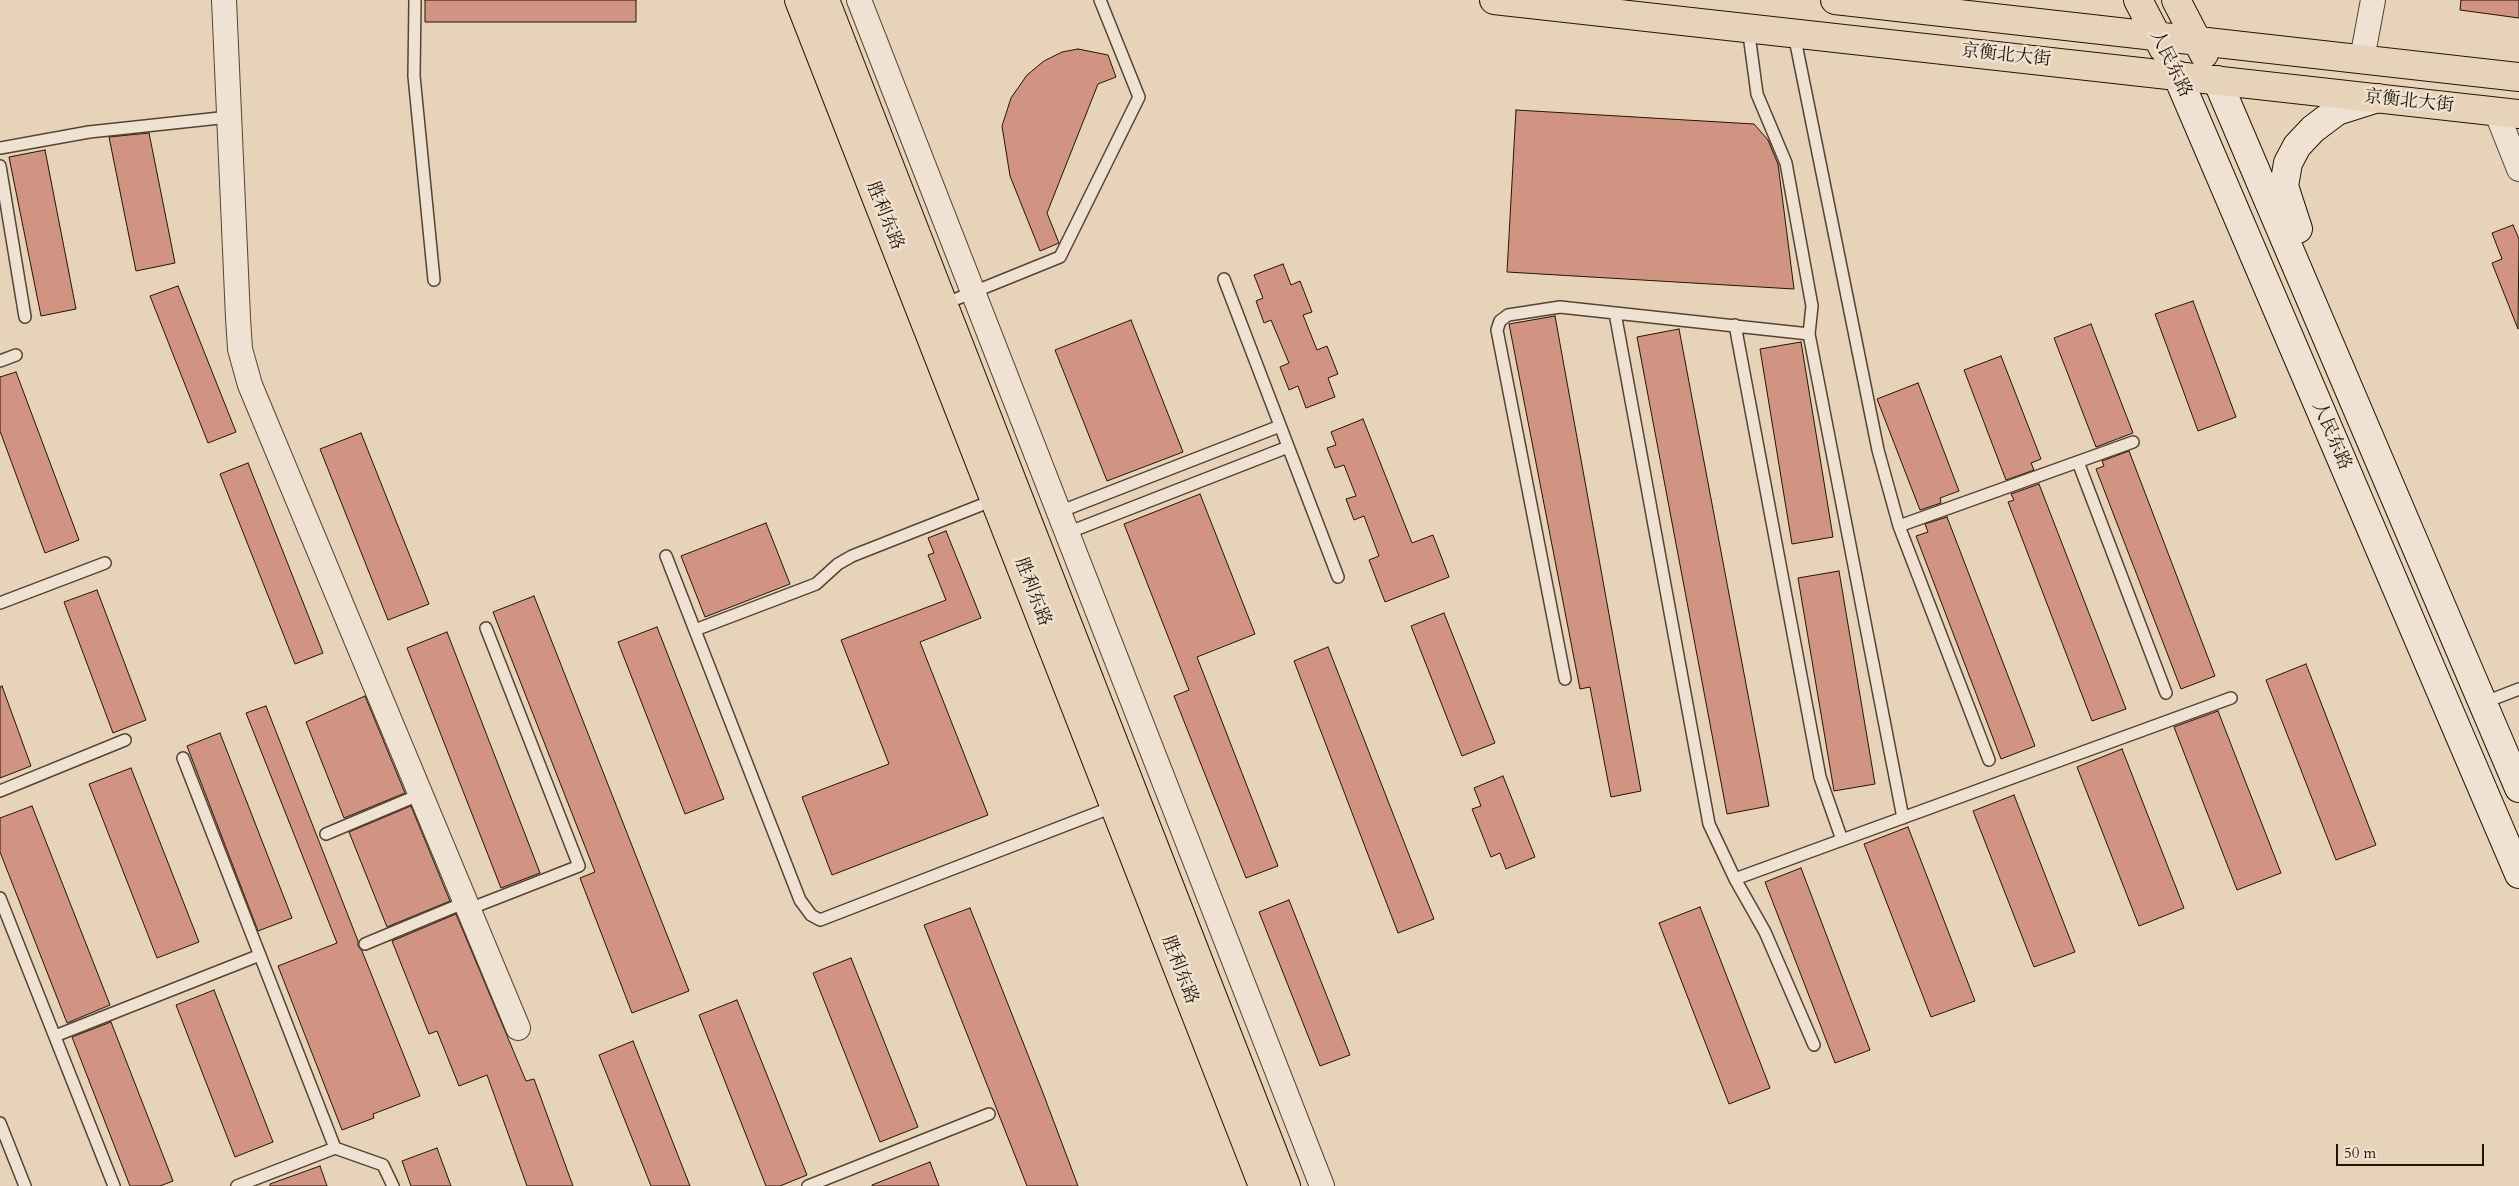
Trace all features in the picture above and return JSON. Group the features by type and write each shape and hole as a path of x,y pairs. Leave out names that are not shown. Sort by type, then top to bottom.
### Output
{"main road":[{"name":"胜利东路","path":"799,0 996,500 1262,1186"},
{"name":"胜利东路","path":"825,0 1286,1186"},
{"name":"京衡北大街","path":"1494,0 2507,113"},
{"name":"京衡北大街","path":"1835,0 2519,77"},
{"name":"人民东路","path":"2138,0 2177,76 2519,874"},
{"name":"人民东路","path":"2176,0 2217,80 2519,788"},
{"path":"2354,402 2284,186 2288,163 2297,146 2313,129 2337,111 2378,98"}],"street":[{"path":"224,0 240,349 250,385 518,1028"},
{"path":"859,0 1322,1186"},
{"path":"2362,59 2373,0"},
{"path":"2507,113 2519,169"}],"lane":[{"path":"415,0 414,76 434,280"},
{"path":"944,304 1060,256 1139,97 1100,0"},
{"path":"1748,27 1758,94 1786,163 1812,306 1809,334 1903,818"},
{"path":"1794,33 1878,450 1900,526 1989,760"},
{"path":"0,148 89,132 229,118"},
{"path":"0,166 25,317"},
{"path":"1224,279 1338,578"},
{"path":"1565,679 1497,330 1500,321 1508,316 1560,307 1809,334"},
{"path":"1615,313 1710,824 1735,879 1766,932 1814,1045"},
{"path":"1735,325 1820,777 1842,840"},
{"path":"0,361 16,355"},
{"path":"1063,522 1280,426"},
{"path":"1900,526 2133,442"},
{"path":"1063,522 1288,447"},
{"path":"2078,462 2166,693"},
{"path":"695,630 816,584 838,564 852,556 996,500"},
{"path":"666,556 800,900 811,915 820,920 1115,806"},
{"path":"0,602 105,563"},
{"path":"365,944 578,866 486,628"},
{"path":"2493,699 2519,689"},
{"path":"1735,879 2231,698"},
{"path":"0,791 125,740"},
{"path":"183,758 335,1148"},
{"path":"326,834 421,794"},
{"path":"0,898 114,1186"},
{"path":"55,1036 260,955"},
{"path":"808,1186 989,1114"},
{"path":"0,1123 25,1186"},
{"path":"237,1186 335,1148 383,1165 393,1186"},
{"path":"836,1175 841,1186"}],"building":[{"path":"425,0 636,0 636,22 425,22"},
{"path":"2461,0 2519,0 2519,18 2460,10"},
{"path":"1078,49 1108,55 1116,77 1098,84 1047,213 1059,243 1040,251 1010,176 1002,126 1011,98 1027,75 1044,61 1062,52"},
{"path":"1516,110 1754,124 1768,140 1778,164 1794,289 1507,272"},
{"path":"149,133 175,263 136,271 109,137"},
{"path":"45,150 76,309 41,316 9,157"},
{"path":"2513,225 2519,239 2518,329 2492,263 2502,259 2492,233"},
{"path":"1283,264 1291,285 1300,281 1312,312 1303,315 1317,350 1327,346 1338,374 1328,378 1335,397 1306,408 1298,386 1289,390 1280,367 1289,363 1271,320 1264,323 1256,301 1263,298 1254,275"},
{"path":"178,286 236,432 208,443 150,296"},
{"path":"2193,301 2236,417 2198,431 2155,314"},
{"path":"1555,316 1641,791 1611,797 1590,687 1580,689 1509,324"},
{"path":"1131,320 1183,452 1107,481 1055,350"},
{"path":"2091,324 2133,433 2096,447 2054,338"},
{"path":"1679,329 1769,806 1727,814 1637,337"},
{"path":"1801,342 1833,537 1792,544 1760,349"},
{"path":"2001,356 2041,459 2031,463 2034,470 2006,480 1964,370"},
{"path":"16,372 79,540 45,553 0,431 0,377"},
{"path":"1918,383 1959,491 1940,498 1941,503 1920,510 1877,399"},
{"path":"1363,419 1412,543 1433,535 1449,577 1385,602 1369,560 1379,556 1364,516 1354,520 1346,499 1356,496 1344,465 1335,468 1327,448 1336,445 1331,432"},
{"path":"361,433 429,604 388,620 320,449"},
{"path":"2129,451 2215,676 2181,689 2096,469 2104,466 2102,461"},
{"path":"248,463 323,653 295,664 220,474"},
{"path":"2039,484 2126,709 2092,721 2008,502 2014,500 2011,494"},
{"path":"1200,494 1255,634 1197,657 1278,866 1246,878 1174,696 1189,690 1124,524"},
{"path":"1947,517 2035,746 2001,759 1916,536 1928,532 1925,524"},
{"path":"766,523 790,584 705,617 681,556"},
{"path":"946,531 981,618 920,642 988,815 832,875 802,797 889,764 841,640 946,600 928,555 934,553 928,538"},
{"path":"1839,571 1875,784 1834,791 1798,578"},
{"path":"97,590 146,720 113,733 64,602"},
{"path":"534,596 689,991 632,1013 580,878 595,872 493,612"},
{"path":"1444,613 1495,743 1462,756 1411,626"},
{"path":"657,627 724,799 685,814 618,642"},
{"path":"447,632 540,873 501,888 407,648"},
{"path":"1328,647 1434,919 1398,933 1294,661"},
{"path":"2306,664 2376,845 2336,860 2266,680"},
{"path":"2,686 31,766 0,778 0,687"},
{"path":"365,696 405,793 344,818 306,722"},
{"path":"266,706 358,941 358,946 362,951 420,1096 373,1114 374,1118 342,1130 278,966 337,943 246,713"},
{"path":"2218,711 2281,873 2237,890 2174,727"},
{"path":"220,733 292,918 258,931 187,746"},
{"path":"2122,749 2184,908 2139,926 2077,767"},
{"path":"131,768 199,942 157,958 89,784"},
{"path":"1503,776 1535,857 1506,869 1500,853 1491,857 1472,809 1481,806 1474,788"},
{"path":"2014,795 2075,952 2034,967 1973,811"},
{"path":"32,806 110,1005 67,1023 0,852 0,818"},
{"path":"411,806 450,901 387,927 349,832"},
{"path":"1908,827 1975,1001 1931,1017 1864,844"},
{"path":"1801,868 1870,1050 1835,1063 1765,882"},
{"path":"1289,900 1350,1055 1320,1066 1259,912"},
{"path":"1700,907 1770,1088 1729,1104 1659,923"},
{"path":"970,908 1078,1186 1027,1186 924,925"},
{"path":"456,914 526,1081 534,1079 573,1186 527,1186 487,1075 459,1086 437,1031 429,1034 392,941"},
{"path":"851,958 918,1127 880,1142 813,973"},
{"path":"214,990 273,1142 235,1157 176,1005"},
{"path":"737,1000 807,1175 780,1186 766,1186 699,1015"},
{"path":"111,1022 173,1181 160,1186 130,1186 72,1037"},
{"path":"633,1041 690,1186 651,1186 599,1055"},
{"path":"437,1148 451,1186 411,1186 402,1161"},
{"path":"930,1162 939,1186 872,1186 872,1185"},
{"path":"320,1166 327,1186 270,1186 270,1184"}]}
